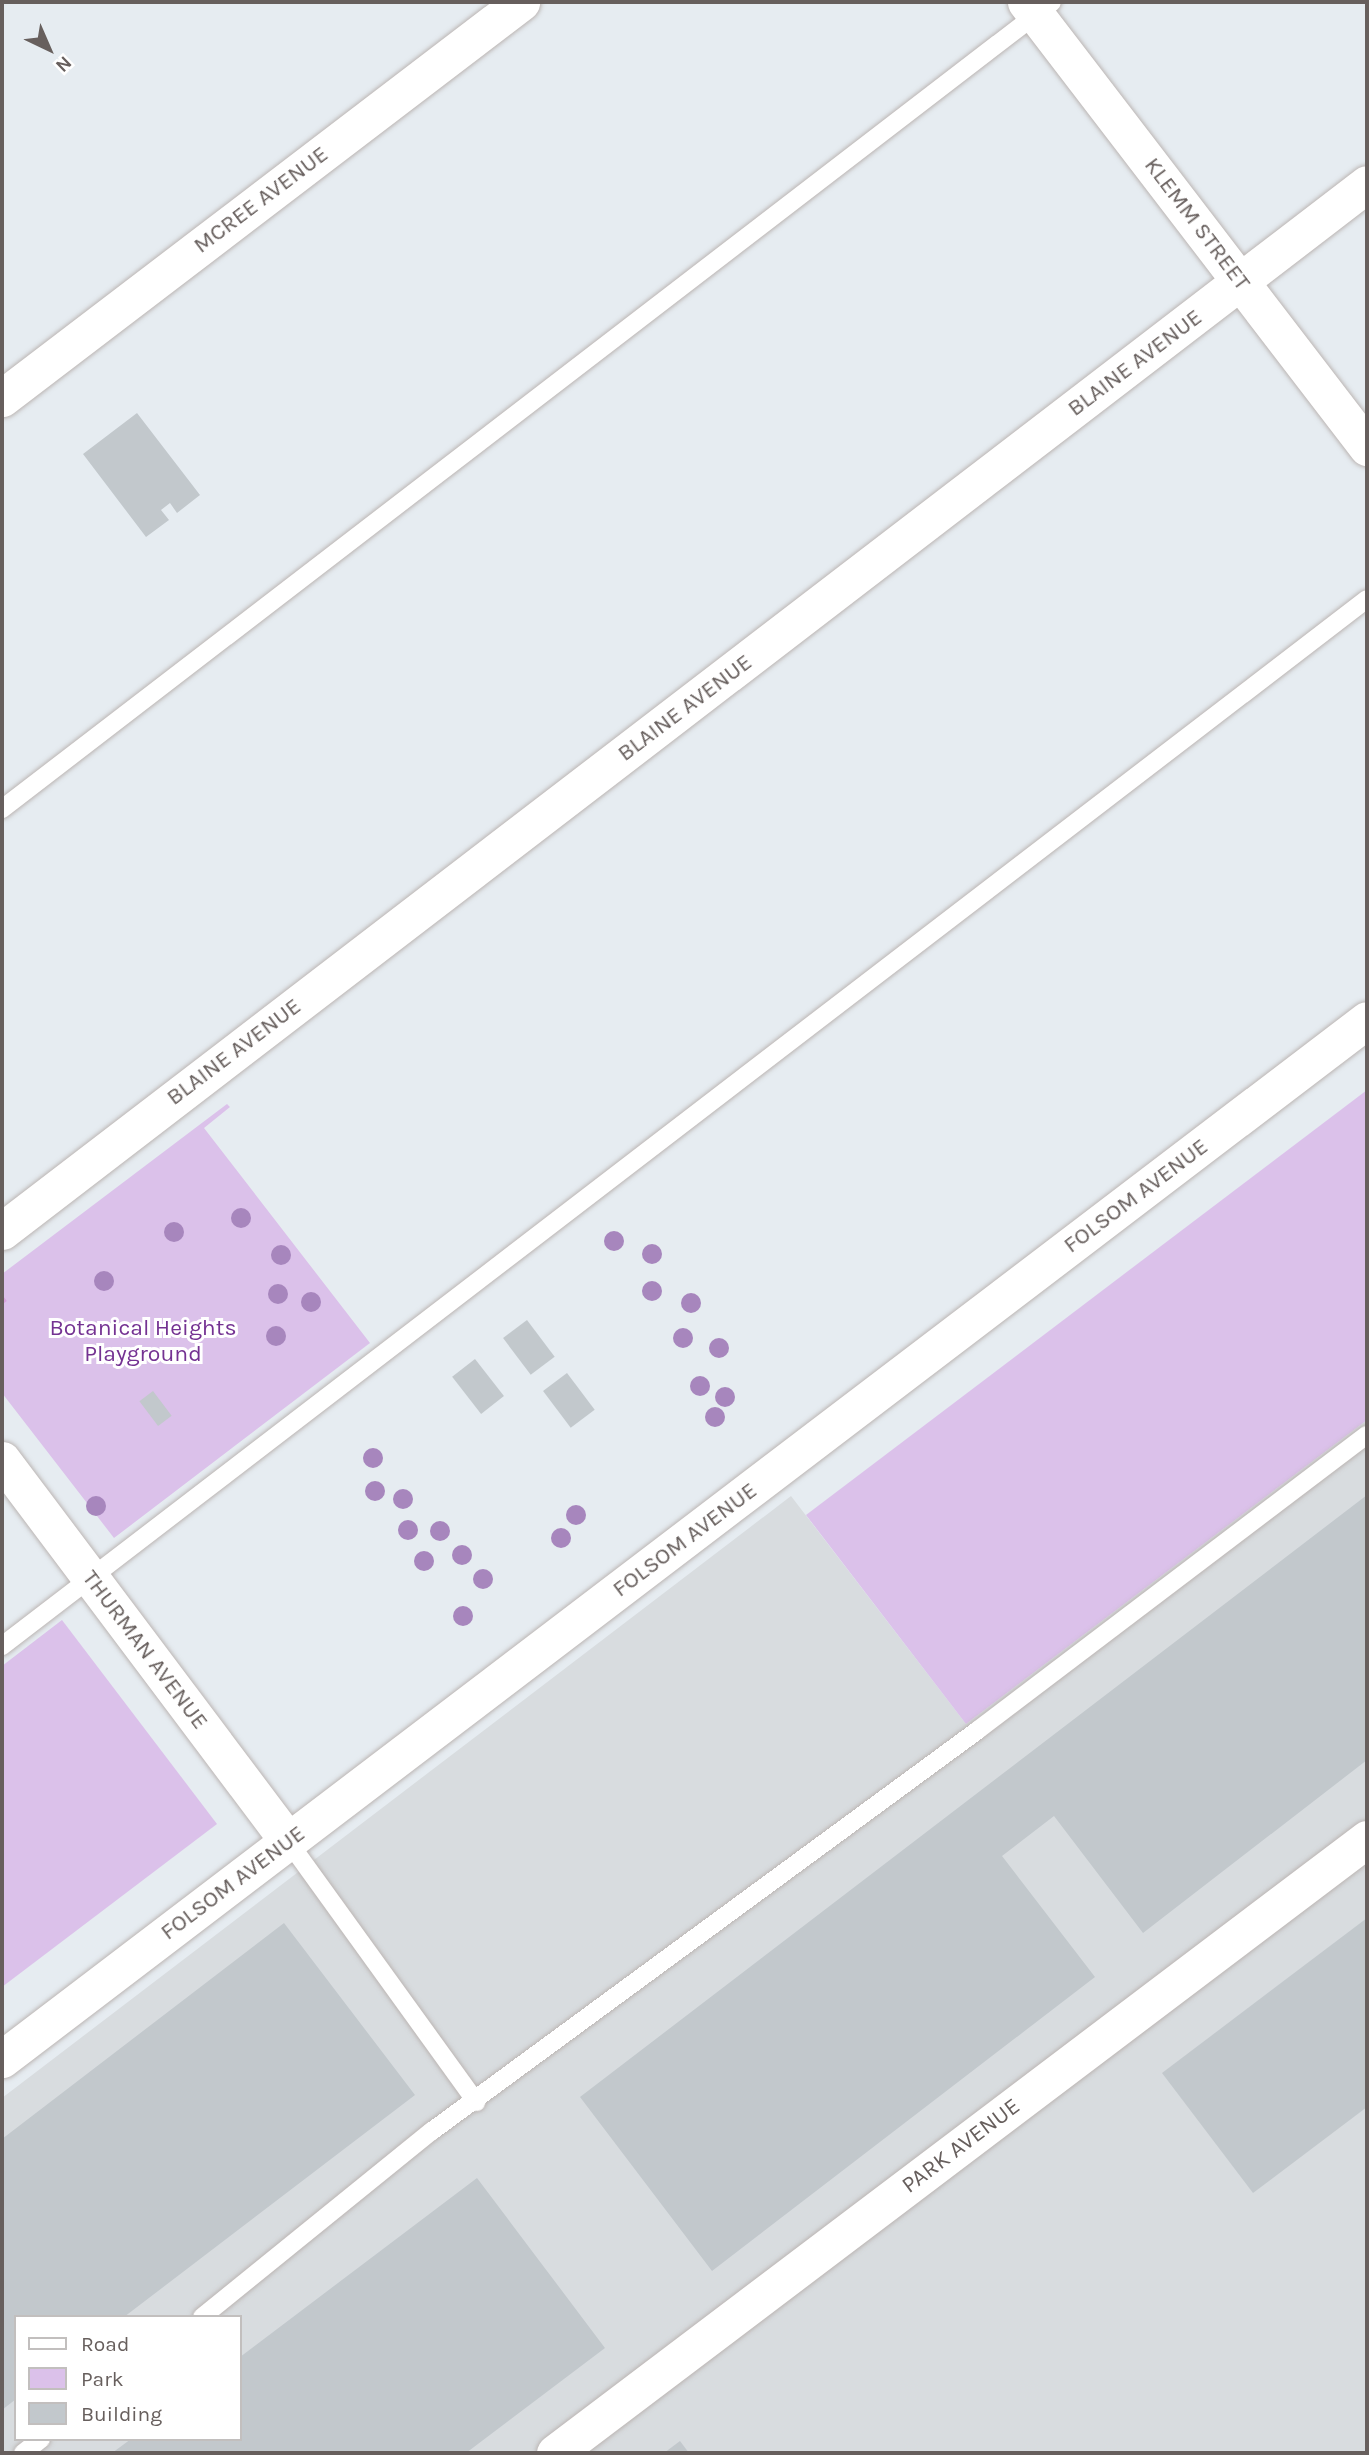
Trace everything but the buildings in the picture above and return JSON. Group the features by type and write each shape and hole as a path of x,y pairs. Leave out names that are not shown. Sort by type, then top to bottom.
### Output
{"street":[{"name":"MCREE AVENUE","path":"2,398 521,2"},
{"name":"KLEMM STREET","path":"1038,6 1241,282 1367,447"},
{"name":"BLAINE AVENUE","path":"2,1231 1367,184"},
{"name":"FOLSOM AVENUE","path":"2,2059 1367,1020"},
{"name":"THURMAN AVENUE","path":"2,1460 288,1841"},
{"name":"PARK AVENUE","path":"555,2453 1367,1839"}],"lane":[{"path":"2,809 1038,6"},
{"path":"2,1646 1367,598"},
{"path":"204,2315 412,2147 476,2102 1367,1435"},
{"path":"288,1841 476,2102"},
{"path":"23,2453 38,2441"}],"shaded area":[{"path":"1367,1420 1367,2453 2,2453 2,2098 791,1496 966,1724"}],"green space":[{"path":"1367,1090 1367,1420 966,1724 806,1515"},
{"name":"Botanical Heights Playground","path":"227,1104 230,1107 204,1128 370,1343 114,1538 2,1393 2,1274"},
{"path":"62,1620 217,1824 2,1987 2,1666"}]}
